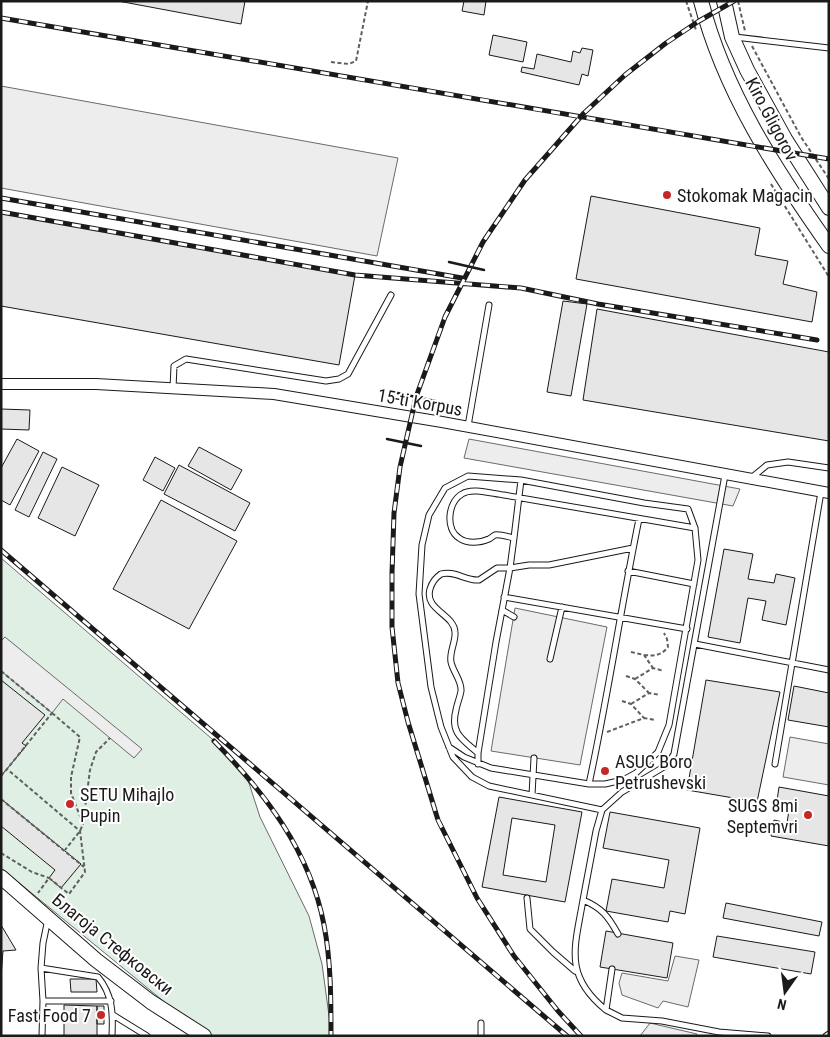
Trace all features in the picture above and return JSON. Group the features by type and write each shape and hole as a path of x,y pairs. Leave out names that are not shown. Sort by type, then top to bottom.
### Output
{"street":[{"name":"Kiro Gligorov","path":"701,1 707,26 718,56 744,110 780,174 829,246"},
{"name":"Kiro Gligorov","path":"724,1 732,37 747,70 829,208"},
{"name":"15-ti Korpus","path":"1,384 96,384 274,394 468,426 825,492"},
{"name":"Благоја Стефковски","path":"1,877 96,960 151,1002 204,1036"}],"lane":[{"path":"732,37 829,48"},
{"path":"173,388 174,366 186,359 326,381 339,379 348,374 391,295"},
{"path":"468,426 489,305"},
{"path":"749,479 767,465 788,462 829,468"},
{"path":"576,971 574,954 596,831 602,810 622,792 656,773 671,761 674,754 725,475"},
{"path":"450,747 478,764 507,772 589,784 606,784 624,780 636,773 658,752 669,725 698,560 695,528 688,508 644,503 521,480 468,476 445,488 429,515 422,544 419,591 431,687 441,727 453,757 472,776 489,786 602,810"},
{"path":"478,764 478,753 510,568 521,480"},
{"path":"514,538 496,535 475,543 458,538 451,528 449,517 453,504 462,494 472,491 695,528"},
{"path":"775,764 825,492"},
{"path":"589,784 600,735 619,618 639,518"},
{"path":"478,753 454,729 454,718 461,691 450,658 455,631 452,624 430,600 429,593 432,583 441,574 451,573 464,579 479,580 497,568 548,564 633,548"},
{"path":"628,571 694,584"},
{"path":"419,591 429,593"},
{"path":"504,597 687,629"},
{"path":"550,659 562,607"},
{"path":"502,610 514,617"},
{"path":"695,644 829,670"},
{"path":"532,795 534,758"},
{"path":"527,898 530,929 576,971 593,998 606,1010 622,1018 662,1021 719,1032 768,1036"},
{"path":"583,900 607,914 618,934"},
{"path":"42,1036 43,1001 41,968 48,917"},
{"path":"41,968 98,977 105,985 111,1001 113,1015 112,1036"},
{"path":"606,1010 612,968"},
{"path":"43,1001 111,1001"},
{"path":"113,1015 147,1036"},
{"path":"481,1023 481,1036"}],"path":[{"path":"331,62 349,64 356,61 368,1"},
{"path":"738,1 747,39 801,136 829,179"},
{"path":"631,652 644,656 655,656 664,653 668,647 667,639 664,632 654,623"},
{"path":"644,656 653,668"},
{"path":"635,679 653,668 664,670"},
{"path":"1,671 80,737 71,777 71,793 83,824"},
{"path":"626,676 635,679 649,693"},
{"path":"631,704 649,693 660,694"},
{"path":"622,701 631,704 644,718"},
{"path":"1,776 52,712"},
{"path":"600,735 644,718 654,720"},
{"path":"65,850 80,831 83,824 90,770 96,752 110,738"},
{"path":"1,853 32,872 49,878 69,894 85,872 80,831 8,769"},
{"path":"1,799 65,850 84,868"},
{"path":"36,896 49,878"}],"green space":[{"path":"1,558 211,738 246,774 260,817 309,916 322,964 330,1036 206,1036 1,868"}],"shaded area":[{"path":"1,86 398,158 377,256 1,188"},
{"path":"469,439 740,489 733,506 464,458"},
{"path":"515,608 607,627 580,765 491,751"},
{"path":"5,637 142,749 134,758 63,699 52,713 1,671 1,641"},
{"path":"790,737 829,744 829,785 783,777"},
{"path":"675,956 699,960 688,1007 663,1001 658,1008 622,995 619,983 622,973 668,981"},
{"path":"650,1023 697,1034 696,1036 640,1036"}],"building":[{"path":"118,1 245,1 241,24"},
{"path":"464,1 486,1 484,15 462,11"},
{"path":"493,35 527,42 523,62 489,55"},
{"path":"582,48 593,50 588,76 582,74 579,85 521,72 522,67 534,69 537,54 571,62 573,51 580,53"},
{"path":"591,196 760,228 755,255 788,261 783,284 817,292 812,322 576,279"},
{"path":"1,212 355,275 339,365 1,306"},
{"path":"563,301 587,304 571,396 547,392"},
{"path":"597,309 829,352 829,441 583,400"},
{"path":"1,409 30,410 29,430 1,429"},
{"path":"17,439 39,451 10,505 1,500 1,468"},
{"path":"199,447 242,470 231,490 188,466"},
{"path":"43,452 57,459 29,517 15,510"},
{"path":"155,457 175,468 163,491 143,480"},
{"path":"179,465 250,503 235,531 164,494"},
{"path":"62,467 99,485 75,536 38,518"},
{"path":"161,500 237,541 189,629 113,589"},
{"path":"724,549 753,554 748,579 774,583 776,574 795,578 786,625 762,620 766,601 748,598 740,643 708,637"},
{"path":"1,680 45,715 22,743 26,746 1,776"},
{"path":"706,680 780,692 757,802 687,790"},
{"path":"794,686 829,693 829,727 788,720"},
{"name":"SUGS 8mi Septemvri","path":"779,787 829,796 829,846 771,836 774,820 787,823 789,810 776,807"},
{"path":"499,797 582,812 565,902 482,887","holes":["512,818 555,825 546,882 503,875"]},
{"path":"1,799 81,864 61,888 49,878 55,870 1,826"},
{"path":"610,812 700,828 685,914 670,911 668,922 606,911 612,879 664,888 669,860 603,848"},
{"path":"726,903 822,922 819,936 723,918"},
{"path":"1,925 16,950 3,951 1,977"},
{"path":"606,931 673,943 667,978 600,967"},
{"path":"717,936 815,952 811,974 713,957"},
{"path":"70,979 96,979 97,992 71,992"},
{"path":"64,1005 97,1006 97,1036 64,1036"},
{"name":"Fast Food 7","path":"97,1006 104,1006 104,1024 97,1024"}],"railway":[{"path":"581,1036 558,1011 514,956 477,898 438,820 398,683 392,627 392,573 394,513 400,467 416,397 445,317 483,242 525,180 584,113 625,75 666,43 734,1"},
{"path":"1,18 829,159"},
{"path":"1,198 462,278"},
{"path":"1,212 355,275 521,288 598,304 817,340"},
{"path":"1,550 567,1036"},
{"path":"214,741 251,781 268,803 283,825 308,872 324,925 328,952 331,1036"}],"wall":[{"path":"449,262 484,270"},
{"path":"393,392 435,401"},
{"path":"387,439 421,446"}],"place":[{"name":"Stokomak Magacin","path":"667,195"},
{"name":"ASUC Boro Petrushevski","path":"605,771"},
{"name":"SETU Mihajlo Pupin","path":"70,804"},
{"name":"SUGS 8mi Septemvri","path":"808,815"},
{"name":"Fast Food 7","path":"101,1015"}]}
